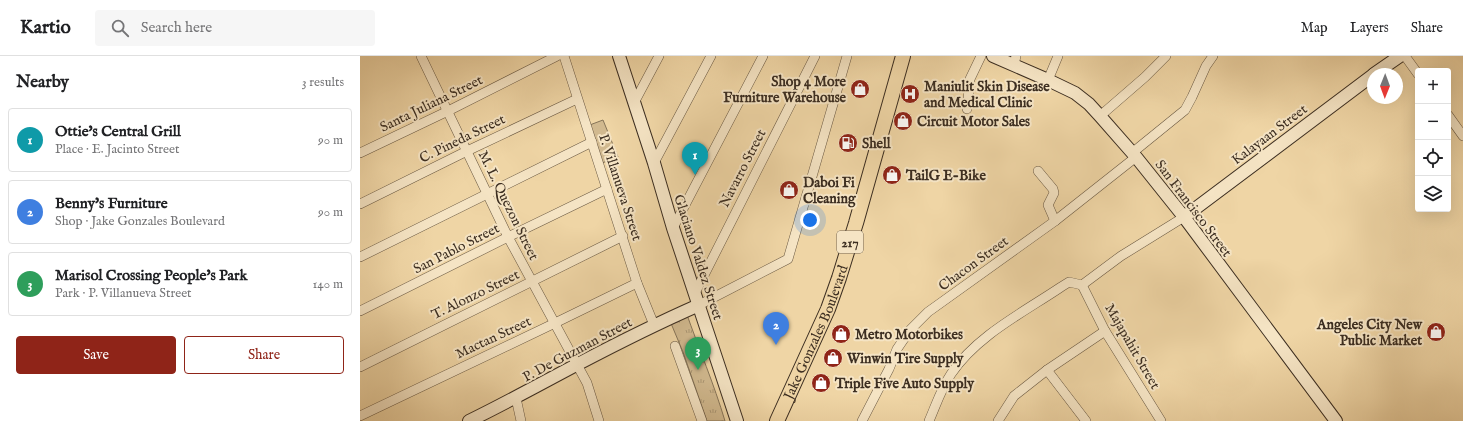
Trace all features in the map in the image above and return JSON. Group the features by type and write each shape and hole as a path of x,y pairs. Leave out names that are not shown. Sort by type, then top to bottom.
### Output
{"main road":[{"name":"Jake Gonzales Boulevard","path":"777,421 828,309 839,278 903,56"}],"street":[{"name":"M. L. Quezon Street","path":"421,56 508,237 587,383 599,421"},
{"name":"Santa Juliana Street","path":"360,152 448,111 557,56"},
{"name":"P. Villanueva Street","path":"564,56 577,99 608,188 637,283 654,325"},
{"name":"Glaciano Valdez Street","path":"619,56 654,163 673,228 737,421"},
{"path":"634,103 659,56"},
{"path":"654,163 712,56"},
{"path":"673,228 763,56"},
{"name":"Navarro Street","path":"695,293 815,56"},
{"path":"699,305 788,259 847,56"},
{"path":"967,109 970,79 981,56"},
{"name":"San Francisco Street","path":"993,56 1015,60 1048,80 1075,93 1089,104 1134,155 1184,217 1336,421"},
{"path":"1048,80 1058,56"},
{"path":"1100,116 1145,77 1166,56"},
{"name":"Chacon Street","path":"862,421 889,369 897,349 910,330 928,312 1055,221 1185,110 1206,66 1213,56"},
{"name":"Kalayaan Street","path":"1382,68 1400,56"},
{"path":"1405,56 1415,70"},
{"name":"Kalayaan Street","path":"1184,217 1367,79"},
{"name":"C. Pineda Street","path":"360,204 577,99"},
{"path":"1451,119 1463,136"},
{"path":"360,257 592,142"},
{"path":"1038,170 1053,189 1054,194 1048,205 1055,221"},
{"name":"San Pablo Street","path":"360,311 608,188"},
{"path":"931,420 941,391 952,373 966,355 993,332 1069,282 1082,285 1121,256 1184,217"},
{"name":"T. Alonzo Street","path":"360,367 623,236"},
{"name":"Mactan Street","path":"360,416 637,283"},
{"name":"Majapahit Street","path":"1082,285 1105,331 1161,421"},
{"name":"P. De Guzman Street","path":"469,421 516,398 577,364 654,325 699,305"},
{"path":"998,421 1014,396 1047,370 1105,331"},
{"path":"675,346 702,421"},
{"path":"1047,370 1086,421"},
{"path":"516,398 521,421"}],"green space":[{"path":"603,120 618,157 602,163 587,126"},
{"path":"686,312 725,421 707,421 683,352 670,321"}],"place":[{"name":"Shop 4 More Furniture Warehouse","path":"860,89"},
{"name":"Maniulit Skin Disease and Medical Clinic","path":"910,94"},
{"name":"Circuit Motor Sales","path":"903,121"},
{"name":"Shell","path":"848,143"},
{"name":"Ottie's Central Grill","path":"695,175"},
{"name":"TailG E-Bike","path":"892,175"},
{"name":"Daboi Fi Cleaning","path":"789,190"},
{"name":"Angeles City New Public Market","path":"1436,332"},
{"name":"Metro Motorbikes","path":"841,334"},
{"name":"Benny's Furniture","path":"776,345"},
{"name":"Winwin Tire Supply","path":"833,358"},
{"name":"Marisol Crossing People's Park","path":"698,370"},
{"name":"Triple Five Auto Supply","path":"821,383"}]}
